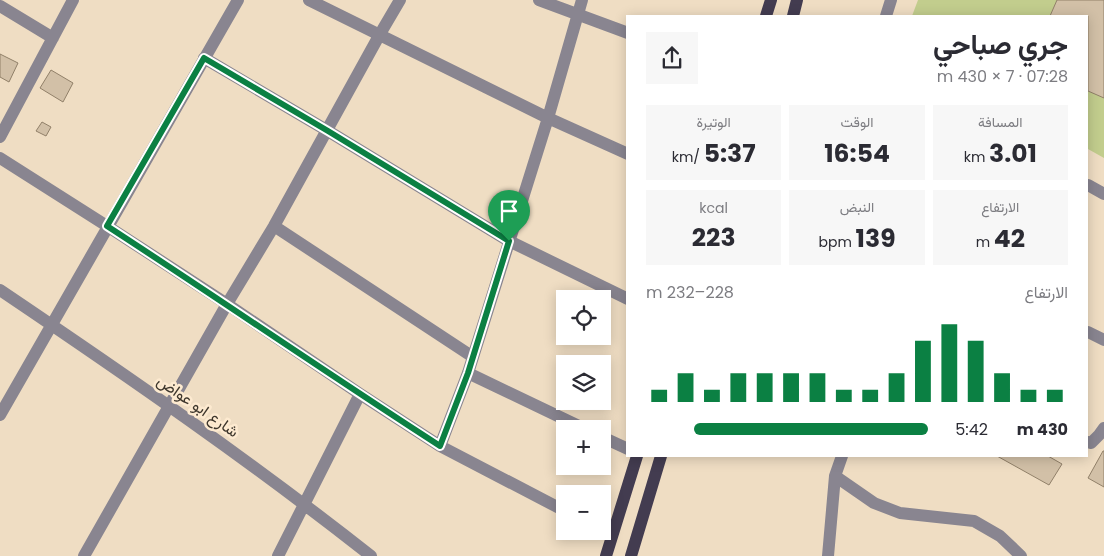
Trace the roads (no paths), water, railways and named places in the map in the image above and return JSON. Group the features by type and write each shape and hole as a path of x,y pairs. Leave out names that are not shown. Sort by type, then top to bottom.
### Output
{"main road":[{"path":"766,15 771,0"},
{"path":"792,15 797,0"},
{"path":"611,523 637,457"},
{"path":"631,556 660,457"},
{"path":"606,556 607,540"}],"street":[{"path":"2,130 73,0"},
{"path":"0,415 238,0"},
{"path":"309,0 548,118 626,153"},
{"path":"84,556 328,131 400,0"},
{"path":"539,0 626,32"},
{"path":"440,446 468,373 548,118 582,0"},
{"path":"886,15 891,0"},
{"path":"0,6 53,38"},
{"path":"204,58 509,241 626,298"},
{"path":"0,158 227,304 440,446 556,506"},
{"path":"1088,185 1104,194"},
{"path":"274,226 473,357"},
{"name":"شارع ابو عواض","path":"0,290 169,405 304,503 371,556"},
{"path":"1088,332 1104,340"},
{"path":"468,373 566,420"},
{"path":"278,556 360,394"},
{"path":"1088,442 1091,443 1100,435 1104,428"},
{"path":"611,441 626,448"},
{"path":"828,556 835,476 842,457"},
{"path":"835,476 874,504 900,513 974,521 1000,536 1020,556"}]}
